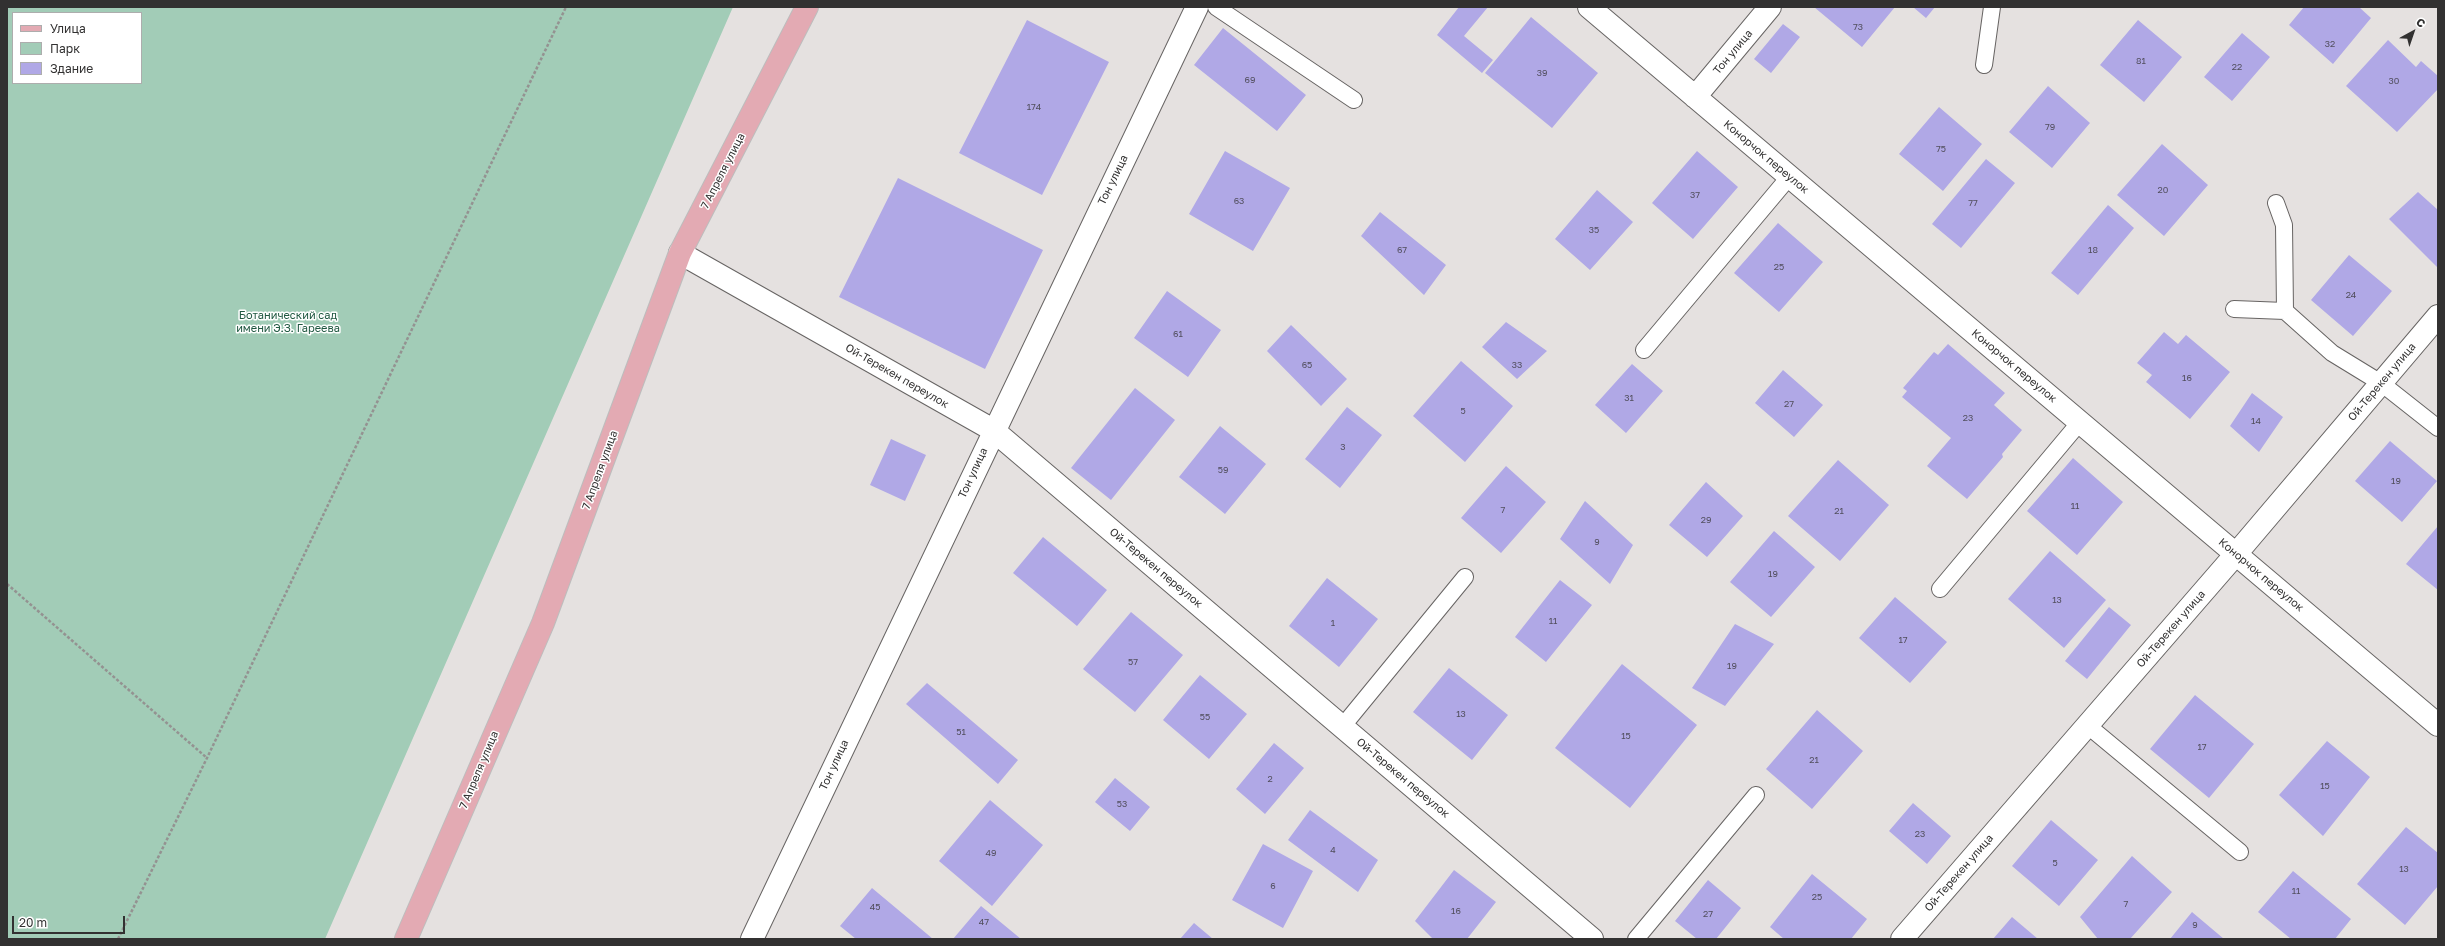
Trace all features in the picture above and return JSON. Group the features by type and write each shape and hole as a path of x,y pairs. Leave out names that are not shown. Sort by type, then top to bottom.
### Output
{"main road":[{"name":"7 Апреля улица","path":"406,939 543,623 680,253 807,7"}],"street":[{"name":"Тон улица","path":"752,939 993,430 1196,7"},
{"name":"Конорчок переулок","path":"1589,7 2438,725"},
{"name":"Тон улица","path":"1695,97 1770,7"},
{"name":"Ой-Терекен переулок","path":"680,253 993,430 1592,939"},
{"name":"Ой-Терекен улица","path":"1902,939 2236,554 2438,316"}],"lane":[{"path":"1216,7 1354,100"},
{"path":"1984,65 1992,7"},
{"path":"1644,350 1790,176"},
{"path":"2276,203 2284,225 2285,311"},
{"path":"2234,310 2285,311 2332,353 2381,383 2438,428"},
{"path":"1940,589 2080,422"},
{"path":"1342,727 1465,577"},
{"path":"2087,725 2240,852"},
{"path":"1636,939 1756,795"}],"path":[{"path":"118,939 207,758 566,7"},
{"path":"7,584 207,758"}],"green space":[{"name":"Ботанический сад имени Э.З. Гареева","path":"7,7 733,7 325,939 7,939"}],"building":[{"path":"1459,7 1488,7 1464,36 1493,60 1482,73 1437,35"},
{"path":"1814,7 1895,7 1862,47"},
{"path":"1913,7 1935,7 1926,18"},
{"path":"2304,7 2359,7 2371,18 2333,64 2289,25"},
{"path":"1531,17 1598,73 1552,128 1485,73"},
{"path":"1027,20 1109,62 1042,195 959,153"},
{"path":"2138,20 2182,57 2144,102 2100,65"},
{"path":"1783,24 1800,37 1771,73 1754,59"},
{"path":"1223,28 1306,95 1277,131 1194,65"},
{"path":"2242,33 2270,57 2232,101 2204,77"},
{"path":"2388,40 2416,67 2421,61 2438,76 2438,89 2397,132 2346,86"},
{"path":"2048,86 2090,123 2052,168 2009,132"},
{"path":"1939,107 1982,144 1943,191 1899,154"},
{"path":"2162,144 2208,185 2164,236 2117,195"},
{"path":"1225,151 1290,188 1253,251 1189,214"},
{"path":"1697,151 1738,187 1693,239 1652,203"},
{"path":"1986,159 2015,183 1961,248 1932,224"},
{"path":"898,178 1043,250 985,369 839,297"},
{"path":"1597,190 1633,222 1590,270 1555,239"},
{"path":"2418,192 2438,210 2438,268 2389,219"},
{"path":"2108,205 2134,228 2078,295 2051,273"},
{"path":"1380,212 1446,265 1424,295 1361,236"},
{"path":"1778,223 1823,262 1779,312 1734,273"},
{"path":"2349,255 2392,291 2353,336 2311,300"},
{"path":"1167,291 1221,330 1188,377 1134,338"},
{"path":"1506,322 1547,351 1517,379 1482,347"},
{"path":"1291,325 1347,379 1321,406 1267,351"},
{"path":"2164,332 2178,344 2186,335 2230,372 2190,419 2146,382 2152,375 2137,363"},
{"path":"1948,344 2005,393 1994,405 2022,430 2002,454 2003,457 1967,499 1927,466 1951,438 1902,397 1907,391 1903,388 1934,352 1938,355"},
{"path":"1461,361 1513,406 1465,462 1413,416"},
{"path":"1632,364 1663,391 1626,433 1595,405"},
{"path":"1783,370 1823,405 1794,437 1755,403"},
{"path":"1135,388 1175,420 1111,500 1071,468"},
{"path":"2252,393 2283,417 2259,452 2230,426"},
{"path":"1347,407 1382,435 1340,488 1305,459"},
{"path":"1220,426 1266,464 1225,514 1179,477"},
{"path":"891,439 926,455 905,501 870,485"},
{"path":"2390,441 2437,481 2402,522 2355,481"},
{"path":"2073,458 2123,502 2077,555 2027,511"},
{"path":"1838,460 1889,505 1840,561 1788,516"},
{"path":"1506,466 1546,502 1501,553 1461,518"},
{"path":"1706,482 1743,516 1707,557 1669,525"},
{"path":"1585,501 1633,545 1610,584 1560,539"},
{"path":"2438,526 2438,590 2406,564"},
{"path":"1774,531 1815,567 1771,617 1730,582"},
{"path":"1043,537 1107,590 1077,626 1013,573"},
{"path":"2050,551 2106,600 2064,648 2008,599"},
{"path":"1327,578 1378,619 1339,667 1289,626"},
{"path":"1560,580 1592,605 1546,662 1515,637"},
{"path":"1895,597 1947,642 1910,683 1859,638"},
{"path":"2109,607 2131,625 2087,679 2065,661"},
{"path":"1131,612 1183,655 1135,712 1083,669"},
{"path":"1735,624 1774,644 1725,706 1692,688"},
{"path":"1622,664 1697,725 1630,808 1555,748"},
{"path":"1449,668 1508,715 1472,760 1413,712"},
{"path":"1200,675 1247,714 1209,759 1163,720"},
{"path":"927,683 1018,760 998,784 906,704"},
{"path":"2195,695 2254,744 2209,798 2150,749"},
{"path":"1817,710 1863,751 1812,809 1766,769"},
{"path":"2327,741 2370,777 2323,836 2279,795"},
{"path":"1274,743 1304,768 1265,814 1236,789"},
{"path":"1115,778 1150,807 1130,831 1095,802"},
{"path":"990,800 1043,845 992,906 939,861"},
{"path":"1913,803 1951,836 1927,864 1889,831"},
{"path":"1310,810 1378,860 1358,892 1288,840"},
{"path":"2051,820 2098,860 2059,906 2012,866"},
{"path":"2406,827 2438,853 2438,886 2405,925 2357,884"},
{"path":"1263,844 1313,871 1283,928 1232,900"},
{"path":"2132,856 2172,892 2130,939 2098,939 2080,917"},
{"path":"1454,870 1496,902 1467,939 1433,939 1415,921"},
{"path":"2293,871 2351,919 2335,939 2291,939 2258,912"},
{"path":"1812,874 1867,919 1851,939 1784,939 1770,927"},
{"path":"1708,880 1741,908 1716,939 1697,939 1675,921"},
{"path":"872,888 933,939 856,939 840,926"},
{"path":"981,906 1021,939 953,939"},
{"path":"2192,912 2224,939 2170,939"},
{"path":"2012,917 2038,939 1993,939"},
{"path":"1194,923 1213,939 1180,939"}]}
